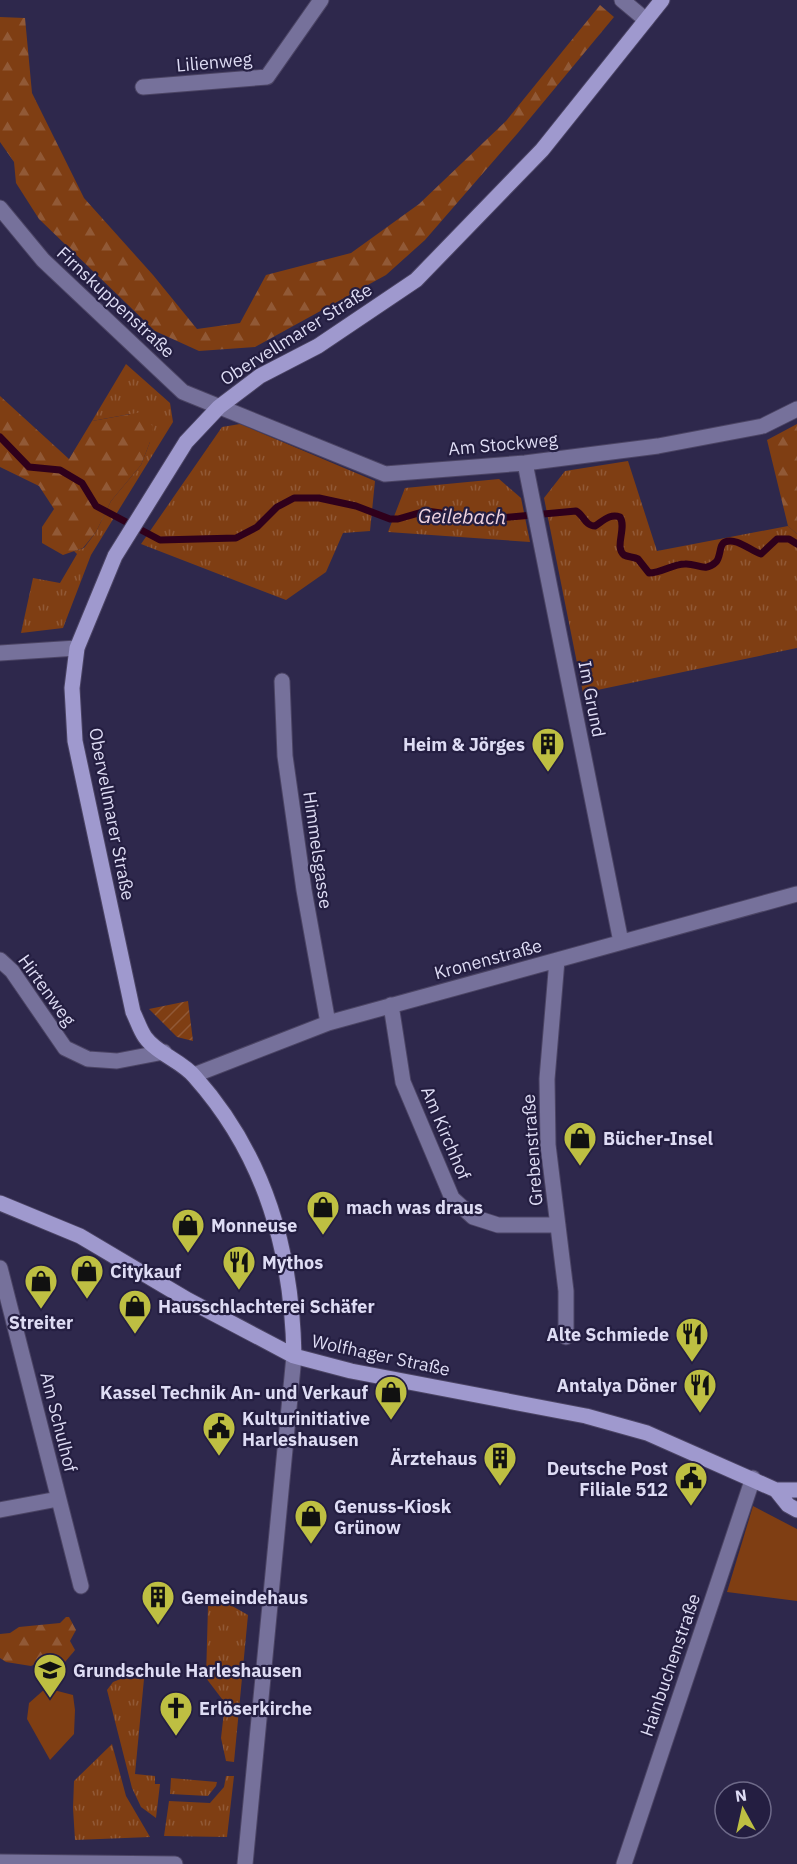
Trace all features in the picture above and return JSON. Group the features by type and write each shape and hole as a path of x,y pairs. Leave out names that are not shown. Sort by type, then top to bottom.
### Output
{"main road":[{"name":"Obervellmarer Straße","path":"294,1356 290,1291 274,1215 262,1184 226,1117 194,1075 146,1038 133,1012 75,741 72,688 77,648 115,556 186,442 219,406 260,376 318,346 416,279 542,150 662,0"},
{"name":"Wolfhager Straße","path":"0,1203 80,1236 188,1300 294,1356 351,1371 586,1416 647,1433 753,1478 776,1490 788,1505 797,1510"},
{"name":"Wolfhager Straße","path":"776,1490 797,1490"}],"street":[{"name":"Lilienweg","path":"143,87 267,77 321,0"},
{"path":"622,0 646,20"},
{"name":"Firnskuppenstraße","path":"0,208 43,260 183,392 219,406"},
{"name":"Am Stockweg","path":"219,406 386,474 525,463 658,446 763,426 797,409"},
{"name":"Im Grund","path":"525,463 621,942"},
{"path":"0,653 77,648"},
{"name":"Himmelsgasse","path":"282,681 285,756 304,890 328,1023"},
{"name":"Kronenstraße","path":"194,1075 328,1023 797,894"},
{"name":"Hirtenweg","path":"0,960 12,971 65,1048 88,1059 117,1061 164,1052"},
{"name":"Grebenstraße","path":"556,960 547,1079 548,1145 566,1291 566,1337"},
{"name":"Am Kirchhof","path":"391,1005 403,1082 452,1198 473,1217 498,1225 558,1225"},
{"name":"Am Schulhof","path":"0,1268 81,1586"},
{"path":"245,1864 294,1356"},
{"name":"Hainbuchenstraße","path":"624,1864 753,1478"},
{"path":"0,1510 58,1499"},
{"path":"0,1862 175,1864"}],"green space":[{"path":"600,5 614,17 425,240 386,275 255,347 199,351 155,331 39,219 16,183 14,162 0,142 0,17 25,18 32,93 84,198 153,275 197,329 240,323 266,275 351,253 419,204 506,121"},
{"path":"126,364 170,403 173,422 91,555 63,628 21,633 33,578 60,583 77,554 74,551 84,548 96,532 111,501 141,465 150,442 130,414 92,421"},
{"path":"0,396 69,459 92,421 142,412 153,427 141,465 111,501 96,532 83,548 63,555 42,543 42,527 54,509 39,486 0,467"},
{"path":"240,424 375,481 370,531 343,533 326,572 286,600 141,544 222,427"},
{"path":"797,424 797,534 788,526 767,440"},
{"path":"628,461 657,551 788,526 797,534 797,648 583,693 544,498 565,471"},
{"path":"499,479 521,498 530,542 388,532 405,488"},
{"path":"188,1001 193,1041 177,1037 149,1009"},
{"path":"753,1506 797,1529 797,1601 727,1592"},
{"path":"218,1598 248,1615 234,1762 226,1761 221,1738 225,1703 206,1678 208,1606"},
{"path":"69,1617 76,1630 70,1641 75,1650 65,1662 44,1660 31,1666 6,1662 0,1658 0,1634 10,1633 19,1627 60,1623"},
{"path":"123,1678 144,1679 135,1774 155,1776 155,1784 160,1784 156,1818 141,1807 132,1788 107,1690 113,1682"},
{"path":"46,1688 73,1695 75,1710 74,1734 50,1760 27,1719 29,1703"},
{"path":"112,1744 126,1796 150,1837 75,1840 74,1781"},
{"path":"226,1776 234,1776 227,1837 164,1836 169,1801 210,1803 224,1787"},
{"path":"171,1778 217,1782 208,1796 170,1794"}],"waterway":[{"name":"Geilebach","path":"0,437 29,467 60,470 82,483 96,506 160,540 236,538 257,527 277,507 294,498 319,498 356,506 390,519 426,511 500,518 576,511 589,524 595,526 607,518 616,516 622,521 621,552 638,559 649,573 680,564 708,567 718,560 723,543 729,541 739,543 761,554 777,539 789,539 797,544"}],"place":[{"name":"Heim & Jörges","path":"548,773"},
{"name":"Bücher-Insel","path":"580,1167"},
{"name":"mach was draus","path":"323,1236"},
{"name":"Monneuse","path":"188,1254"},
{"name":"Mythos","path":"239,1291"},
{"name":"Citykauf","path":"87,1300"},
{"name":"Streiter","path":"41,1310"},
{"name":"Hausschlachterei Schäfer","path":"135,1335"},
{"name":"Alte Schmiede","path":"692,1363"},
{"name":"Antalya Döner","path":"700,1414"},
{"name":"Kassel Technik An- und Verkauf","path":"391,1421"},
{"name":"Kulturinitiative Harleshausen","path":"219,1457"},
{"name":"Ärztehaus","path":"500,1487"},
{"name":"Deutsche Post Filiale 512","path":"691,1507"},
{"name":"Genuss-Kiosk Grünow","path":"311,1545"},
{"name":"Gemeindehaus","path":"158,1626"},
{"name":"Grundschule Harleshausen","path":"50,1699"},
{"name":"Erlöserkirche","path":"176,1737"}]}
